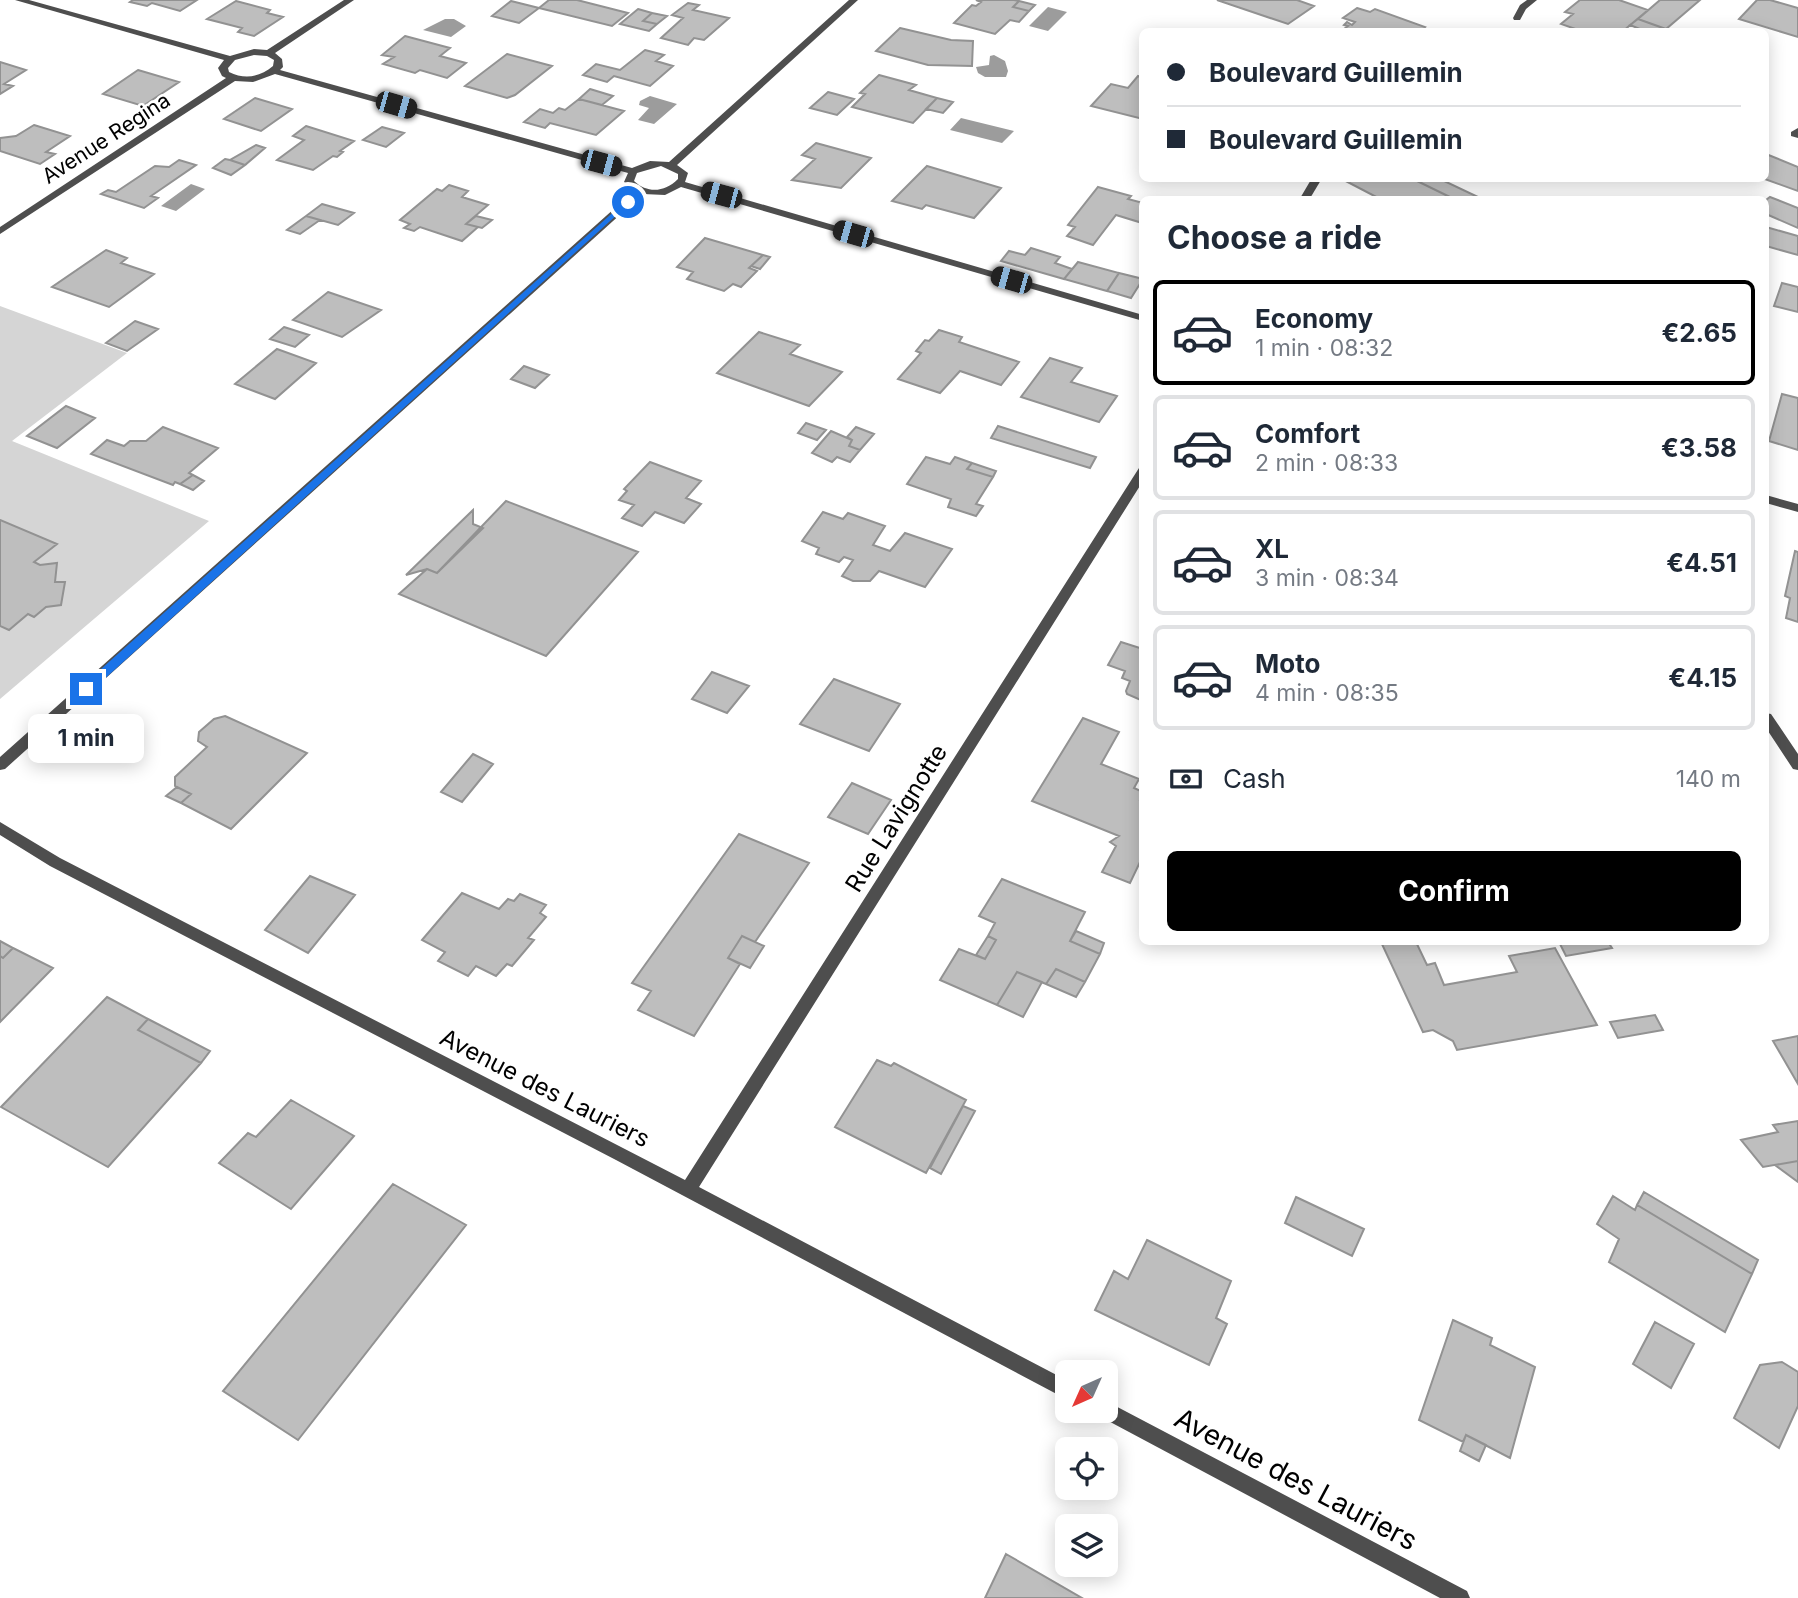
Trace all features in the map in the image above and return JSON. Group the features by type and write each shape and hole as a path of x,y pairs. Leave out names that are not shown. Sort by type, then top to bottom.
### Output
{"street":[{"path":"19,0 231,59"},
{"path":"269,53 350,0"},
{"path":"671,165 854,0"},
{"path":"1517,18 1523,7 1533,0"},
{"path":"254,52 269,53 280,62 274,71 255,79 233,78 223,71 231,59 254,52"},
{"path":"274,71 633,171 650,164 671,165 683,173 680,184"},
{"name":"Avenue Regina","path":"0,230 233,78"},
{"path":"633,171 629,182 640,191 666,191 680,184 1139,317"},
{"path":"0,765 640,191"},
{"name":"Rue Lavignotte","path":"688,1191 1139,477"},
{"path":"1769,500 1798,508"},
{"path":"1769,722 1798,765"},
{"name":"Avenue des Lauriers","path":"0,828 55,862 1055,1384"},
{"name":"Avenue des Lauriers","path":"1118,1417 1461,1598"}],"shaded area":[{"path":"1048,7 1067,12 1048,31 1029,26"},
{"path":"445,19 454,19 466,26 451,37 423,30"},
{"path":"994,55 1005,61 1008,71 1006,77 985,77 978,73 976,67 989,65 990,56"},
{"path":"650,96 677,104 654,124 638,120 649,108 639,105 640,101"},
{"path":"961,118 1014,131 1002,143 950,130"},
{"path":"191,184 205,189 176,211 161,206"},
{"path":"0,306 127,353 12,441 209,521 0,699 0,626 9,630 28,614 34,617 46,607 61,605 65,582 55,582 57,563 40,565 34,562 56,544 0,520"}],"building":[{"path":"197,0 180,11 152,3 147,6 130,2"},
{"path":"549,0 577,0 628,13 612,26 539,8"},
{"path":"976,0 1019,1 1013,7 1029,11 1019,22 1010,20 995,34 954,23 972,5 976,6 981,2"},
{"path":"1217,0 1297,0 1314,6 1288,24"},
{"path":"1580,0 1619,0 1648,10 1627,28 1572,28 1561,24 1573,14 1565,12"},
{"path":"1660,0 1700,0 1667,28 1638,19"},
{"path":"1757,0 1770,0 1798,8 1798,37 1769,28 1739,19"},
{"path":"236,1 270,10 267,13 283,17 254,36 238,32 242,28 207,19"},
{"path":"511,1 539,8 519,23 492,16"},
{"path":"1019,1 1035,5 1029,11 1013,7"},
{"path":"688,3 699,5 693,10 729,18 704,40 694,38 688,45 661,38 683,18 672,15"},
{"path":"1357,8 1370,12 1375,9 1425,27 1345,28 1347,22 1352,25 1355,22 1343,18"},
{"path":"638,9 652,13 643,21 657,24 649,31 620,24"},
{"path":"652,13 667,16 657,24 643,21"},
{"path":"1638,19 1663,28 1637,28 1630,25"},
{"path":"900,28 951,40 973,41 972,66 928,65 876,51"},
{"path":"405,36 450,48 440,56 466,63 447,78 383,64 394,57 382,55"},
{"path":"645,50 664,55 656,61 673,66 650,86 614,76 607,82 583,75 596,64 620,70"},
{"path":"507,54 552,66 515,95 507,98 465,86"},
{"path":"0,62 26,70 4,84 13,86 0,94"},
{"path":"138,70 179,82 143,106 103,94"},
{"path":"879,75 916,85 909,90 937,98 913,123 852,107 865,94 860,93"},
{"path":"1139,76 1139,118 1091,106 1111,84 1128,88"},
{"path":"590,89 613,96 602,105 579,99"},
{"path":"828,92 854,99 837,115 810,108"},
{"path":"255,98 292,109 261,131 224,119"},
{"path":"937,98 953,102 943,113 926,109"},
{"path":"579,99 624,111 596,135 550,123 545,128 524,122 540,109 553,113 559,108 565,110"},
{"path":"34,125 70,136 46,152 55,154 40,164 0,151 0,138 16,136"},
{"path":"306,126 354,141 340,151 343,152 337,157 333,156 313,170 277,160 304,140 293,136"},
{"path":"382,127 404,133 386,147 363,140"},
{"path":"816,143 871,158 841,188 792,180 815,159 802,155"},
{"path":"256,145 265,148 245,165 230,160"},
{"path":"1769,155 1798,167 1798,191 1769,181"},
{"path":"225,159 245,165 231,175 213,168"},
{"path":"179,160 196,165 151,196 158,198 144,208 101,194 108,190 116,192 155,166 169,167"},
{"path":"927,166 1001,188 974,218 926,205 922,209 892,201"},
{"path":"1348,182 1419,182 1448,196 1374,196"},
{"path":"1419,182 1446,182 1476,196 1448,196"},
{"path":"449,185 468,191 462,197 488,205 466,224 478,227 462,241 420,227 414,231 404,228 410,224 400,220 437,189 442,191"},
{"path":"1098,187 1131,196 1128,199 1139,202 1139,222 1116,215 1093,245 1067,236 1075,227 1068,225"},
{"path":"1769,198 1798,208 1798,228 1769,215"},
{"path":"322,204 354,213 338,225 306,216"},
{"path":"306,216 320,220 300,234 287,230"},
{"path":"476,216 492,220 482,228 466,224"},
{"path":"1769,228 1798,236 1798,255 1769,247"},
{"path":"705,238 763,255 749,268 757,271 741,287 733,284 724,291 687,279 693,272 677,267"},
{"path":"1031,248 1060,257 1055,263 1072,269 1064,279 1001,261 1009,251 1025,255"},
{"path":"106,250 127,258 121,263 154,274 109,307 52,287"},
{"path":"763,255 770,257 760,269 751,266"},
{"path":"1078,262 1119,273 1107,291 1064,279"},
{"path":"1119,273 1139,278 1139,285 1131,298 1107,291"},
{"path":"1782,283 1798,287 1798,312 1774,306"},
{"path":"328,292 381,310 342,337 293,320"},
{"path":"135,321 158,329 127,351 106,343"},
{"path":"284,327 309,335 295,347 270,339"},
{"path":"939,330 962,337 959,342 1019,362 1001,385 960,371 940,393 898,379 921,353 916,351 925,340 929,341"},
{"path":"759,332 800,345 790,354 842,372 809,406 717,373"},
{"path":"277,349 316,363 275,399 235,384"},
{"path":"1050,358 1082,368 1071,382 1117,396 1099,422 1021,397"},
{"path":"524,366 549,375 535,388 511,379"},
{"path":"1782,394 1798,398 1798,450 1769,441"},
{"path":"66,406 95,418 57,448 27,436"},
{"path":"806,423 826,430 817,440 798,433"},
{"path":"998,426 1096,457 1090,468 991,438"},
{"path":"163,427 218,448 189,473 193,475 180,484 175,482 173,485 91,454 107,440 124,446 130,441 146,441"},
{"path":"856,427 874,434 860,450 849,446 852,440 847,437"},
{"path":"831,431 852,440 849,446 860,450 850,462 837,457 832,462 812,453"},
{"path":"926,457 950,464 955,457 972,463 967,469 993,477 976,504 983,506 976,516 948,507 951,499 907,484"},
{"path":"650,462 701,481 686,498 701,504 684,523 655,512 642,526 622,518 634,505 619,500 627,491 624,489"},
{"path":"972,463 996,471 993,477 967,469"},
{"path":"193,475 204,481 193,490 180,484"},
{"path":"506,501 638,552 546,656 399,594 427,569 437,573"},
{"path":"473,510 473,524 483,528 437,573 427,569 406,575"},
{"path":"823,512 843,519 848,513 885,526 873,545 890,551 905,533 952,549 925,587 879,571 870,581 853,581 842,576 853,560 844,557 839,562 816,554 819,548 802,541"},
{"path":"0,520 57,544 34,562 40,565 57,563 55,582 65,582 61,605 46,607 34,617 28,614 9,630 0,626"},
{"path":"1795,551 1798,552 1798,622 1786,618 1790,598 1785,596"},
{"path":"1121,642 1139,648 1139,699 1127,694 1130,681 1122,678 1125,671 1108,665"},
{"path":"712,672 749,686 727,713 692,699"},
{"path":"834,679 900,704 869,751 800,724"},
{"path":"225,716 307,753 231,829 181,803 191,794 175,786 175,777 207,747 198,741 199,732 214,719"},
{"path":"1083,718 1119,732 1101,764 1139,779 1134,788 1139,790 1139,864 1130,883 1102,872 1116,846 1110,842 1119,836 1032,801"},
{"path":"473,754 493,764 462,802 441,792"},
{"path":"852,783 891,800 868,834 828,817"},
{"path":"177,787 191,794 181,803 166,796"},
{"path":"739,834 809,863 755,942 742,936 728,958 740,964 694,1036 638,1010 651,991 632,983"},
{"path":"310,876 355,895 308,953 265,930"},
{"path":"1002,879 1085,912 1070,941 1100,954 1085,982 1056,969 1046,984 1017,972 997,1005 940,980 959,949 985,959 996,940 988,936 995,923 979,916"},
{"path":"462,893 499,909 508,899 514,901 520,894 546,905 540,913 546,917 528,938 534,940 512,966 507,964 496,976 476,966 468,976 438,961 445,952 422,940"},
{"path":"1076,931 1104,943 1100,954 1070,941"},
{"path":"742,936 764,946 750,968 728,958"},
{"path":"988,936 996,940 985,959 976,955"},
{"path":"0,941 13,948 3,958 0,956"},
{"path":"1382,945 1417,945 1427,965 1435,963 1444,985 1517,972 1509,956 1555,948 1597,1025 1457,1050 1453,1041 1433,1030 1423,1032"},
{"path":"1560,945 1610,945 1612,948 1566,956"},
{"path":"13,948 53,968 0,1022 0,956 3,958"},
{"path":"1056,969 1085,982 1076,997 1046,984"},
{"path":"1017,972 1042,982 1023,1017 997,1005"},
{"path":"107,997 148,1019 138,1030 201,1063 108,1167 1,1107"},
{"path":"1655,1015 1663,1030 1618,1038 1610,1022"},
{"path":"148,1019 210,1051 201,1063 138,1030"},
{"path":"1798,1036 1798,1084 1773,1041"},
{"path":"877,1060 891,1066 894,1063 966,1100 926,1173 835,1127"},
{"path":"291,1100 354,1136 291,1209 219,1163 248,1133 256,1137"},
{"path":"963,1106 975,1111 941,1174 930,1168"},
{"path":"1798,1121 1798,1161 1763,1167 1741,1140 1778,1132 1773,1125"},
{"path":"1798,1161 1798,1182 1775,1165"},
{"path":"393,1184 466,1225 298,1440 223,1391"},
{"path":"1644,1192 1758,1260 1752,1274 1637,1205"},
{"path":"1613,1196 1635,1210 1637,1205 1752,1274 1725,1332 1609,1262 1619,1239 1597,1224"},
{"path":"1296,1197 1364,1229 1352,1256 1285,1223"},
{"path":"1147,1240 1231,1281 1216,1318 1227,1324 1209,1365 1095,1310 1114,1271 1128,1279"},
{"path":"1453,1320 1492,1338 1490,1345 1535,1367 1510,1458 1466,1435 1463,1442 1419,1420"},
{"path":"1655,1322 1694,1344 1671,1388 1633,1364"},
{"path":"1782,1362 1798,1372 1798,1406 1779,1448 1734,1418 1760,1365"},
{"path":"1466,1435 1486,1445 1479,1461 1460,1451"},
{"path":"1006,1554 1082,1598 985,1598"}],"route":[{"path":"86,689 628,202"}]}
